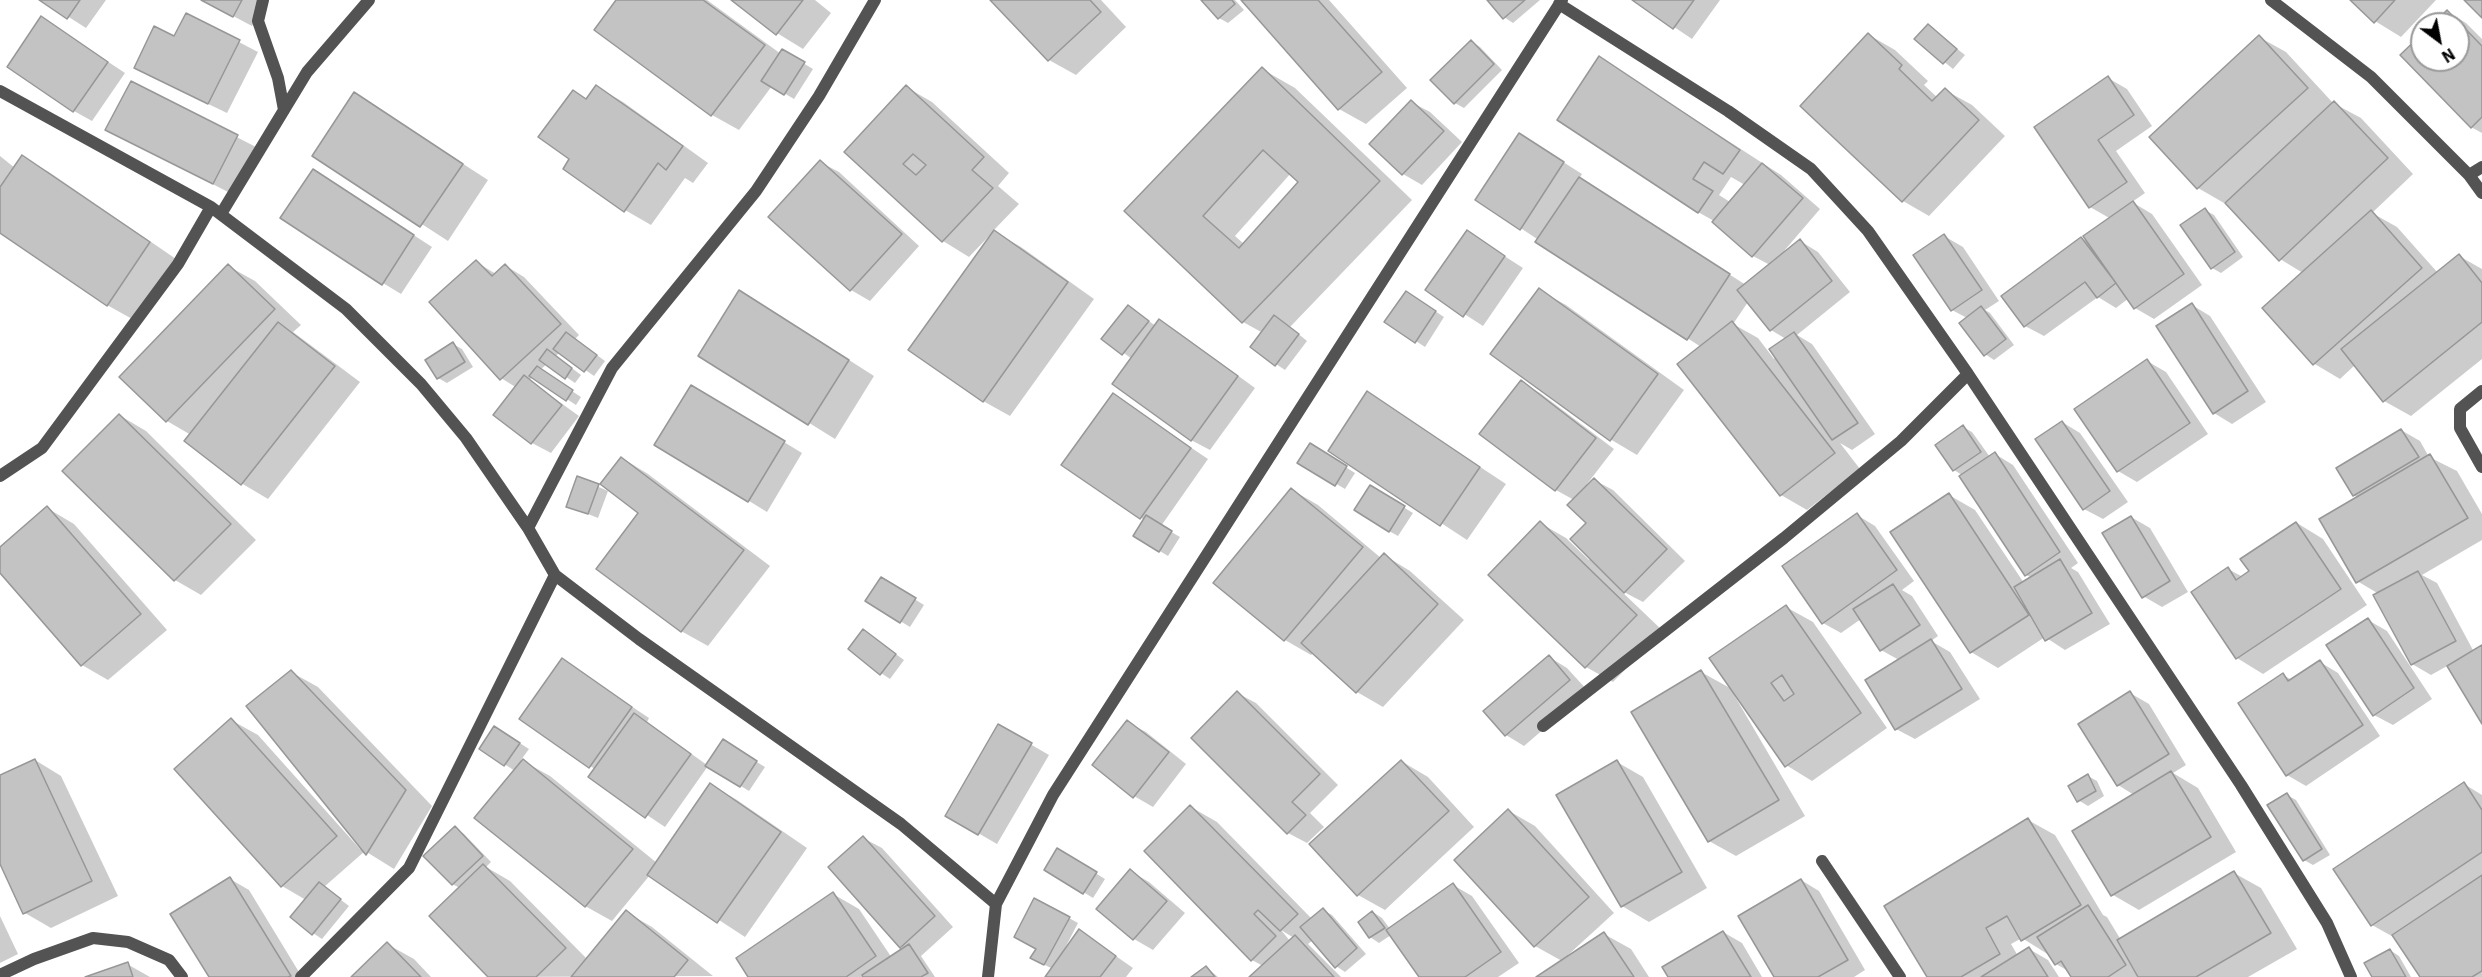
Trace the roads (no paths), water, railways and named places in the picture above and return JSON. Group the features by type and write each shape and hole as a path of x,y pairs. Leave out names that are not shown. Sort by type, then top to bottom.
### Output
{"street":[{"path":"263,0 258,21 278,78 284,110"},
{"path":"0,476 42,448 216,211 307,72 369,0"},
{"path":"528,528 612,368 756,191 819,96 875,0"},
{"path":"2271,0 2371,76 2469,175 2482,193"},
{"path":"988,977 996,904 1053,795 1560,2 1728,111 1810,169 1868,231 1968,374 2241,785 2327,924 2351,977"},
{"path":"0,91 216,211 346,309 421,384 466,438 528,528 555,575 639,639 901,824 996,904"},
{"path":"2469,175 2482,167"},
{"path":"1543,726 1775,546 1902,441 1968,374"},
{"path":"2482,391 2460,409 2460,428 2482,467"},
{"path":"301,977 409,868 555,575"},
{"path":"1822,861 1899,977"},
{"path":"0,975 34,959 93,938 128,942 169,960 182,977"}]}
